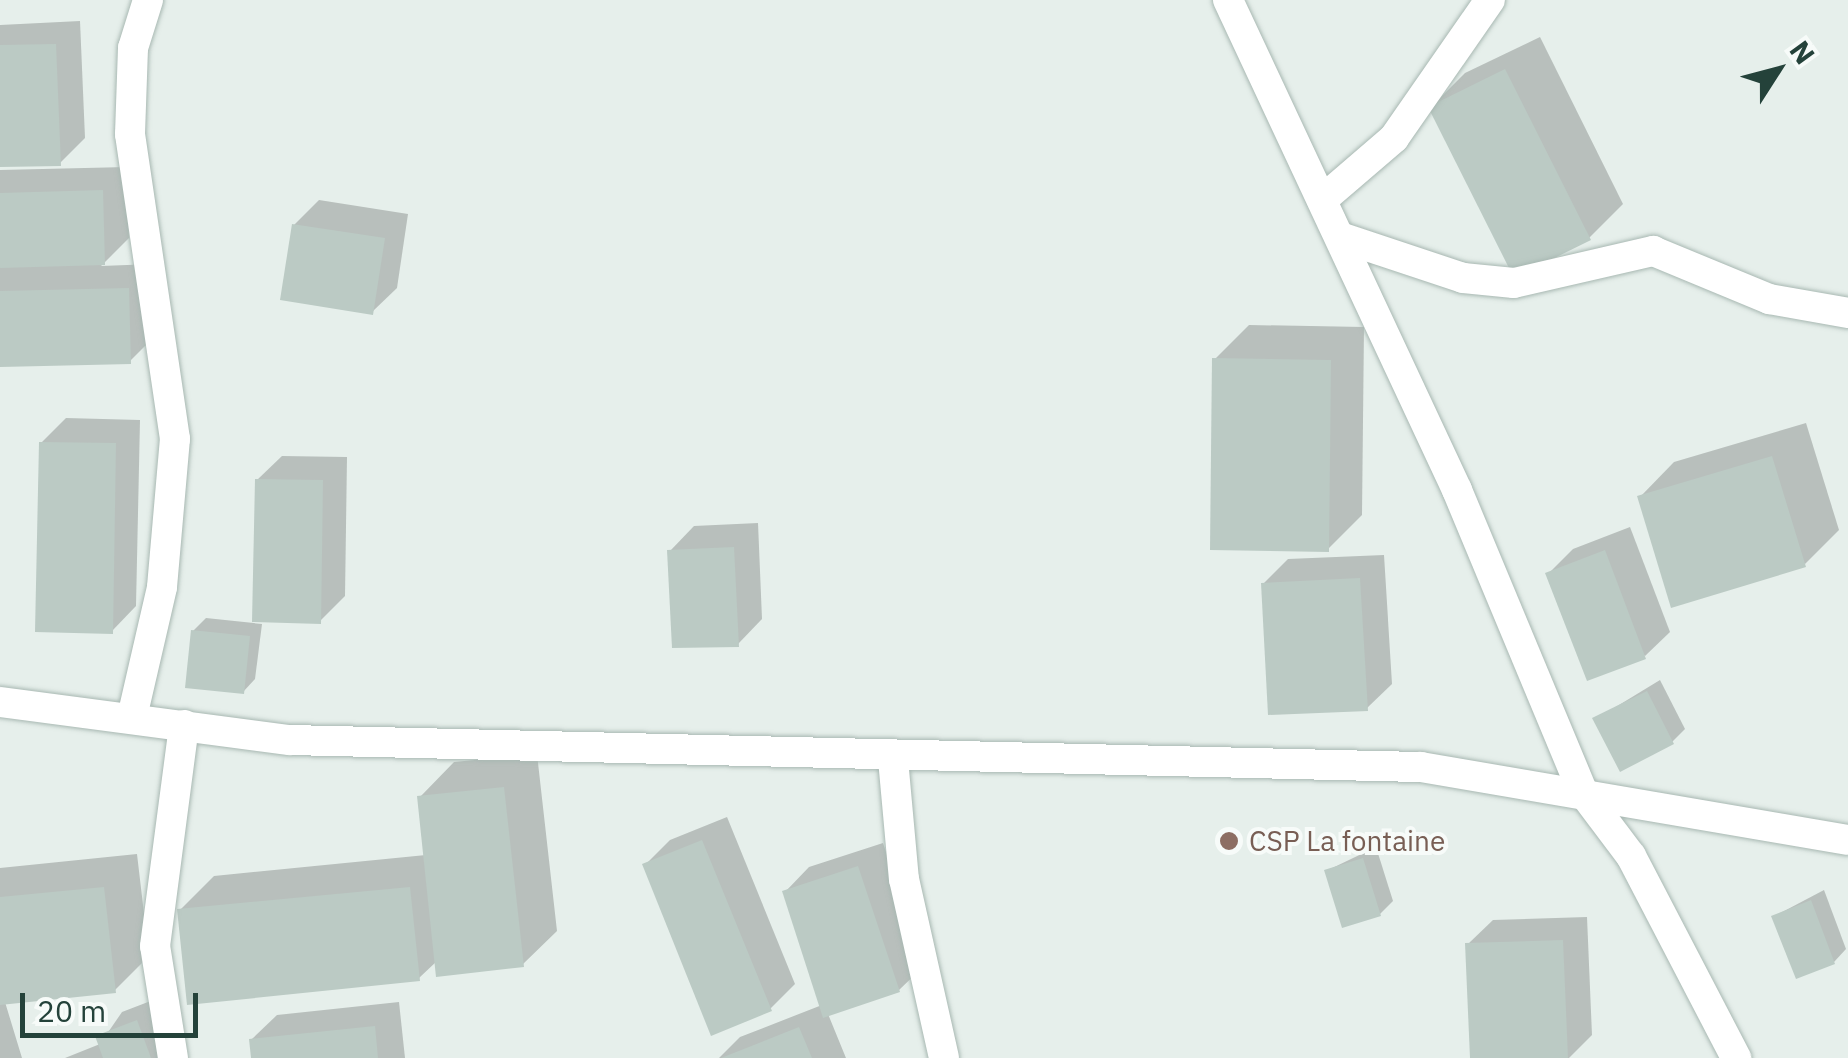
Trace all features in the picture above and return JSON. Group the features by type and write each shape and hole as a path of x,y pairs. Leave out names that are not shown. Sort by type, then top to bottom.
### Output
{"street":[{"path":"133,713 162,587 175,440 130,134 133,48 148,0"},
{"path":"1228,0 1340,238 1582,791 1631,856 1736,1058"},
{"path":"1322,200 1394,138 1490,0"},
{"path":"1340,238 1463,278 1514,283 1653,251 1769,300 1848,314"},
{"path":"0,702 133,713 184,725 290,740 893,759 1421,767 1582,791 1848,840"},
{"path":"173,1058 155,946 184,725"},
{"path":"893,759 904,879 944,1058"}],"building":[{"path":"56,44 61,166 0,167 0,45"},
{"path":"1505,69 1591,240 1514,278 1428,107"},
{"path":"103,190 105,265 0,268 0,193"},
{"path":"292,224 385,238 373,315 280,300"},
{"path":"129,288 131,364 0,367 0,291"},
{"path":"1212,358 1331,360 1329,552 1210,550"},
{"path":"39,442 116,443 113,634 35,632"},
{"path":"1772,456 1806,567 1671,608 1637,496"},
{"path":"255,479 323,480 321,624 252,622"},
{"path":"734,547 739,647 672,648 667,550"},
{"path":"1605,550 1646,659 1587,681 1545,573"},
{"path":"1360,578 1368,711 1268,715 1261,583"},
{"path":"191,630 250,636 244,694 185,688"},
{"path":"1647,691 1674,744 1620,772 1592,718"},
{"path":"504,787 524,967 436,977 417,796"},
{"path":"702,840 772,1011 711,1036 642,864"},
{"path":"1363,858 1381,916 1342,928 1324,870"},
{"path":"858,866 900,992 823,1018 782,891"},
{"path":"104,887 116,993 0,1005 0,897"},
{"path":"410,887 420,981 187,1005 177,909"},
{"path":"1811,900 1835,964 1796,979 1771,916"},
{"path":"1563,940 1568,1058 1470,1058 1465,943"},
{"path":"137,1020 151,1058 103,1058 95,1036"},
{"path":"375,1026 378,1058 251,1058 249,1039"},
{"path":"799,1027 812,1058 721,1058"}],"place":[{"name":"CSP La fontaine","path":"1229,841"}]}
